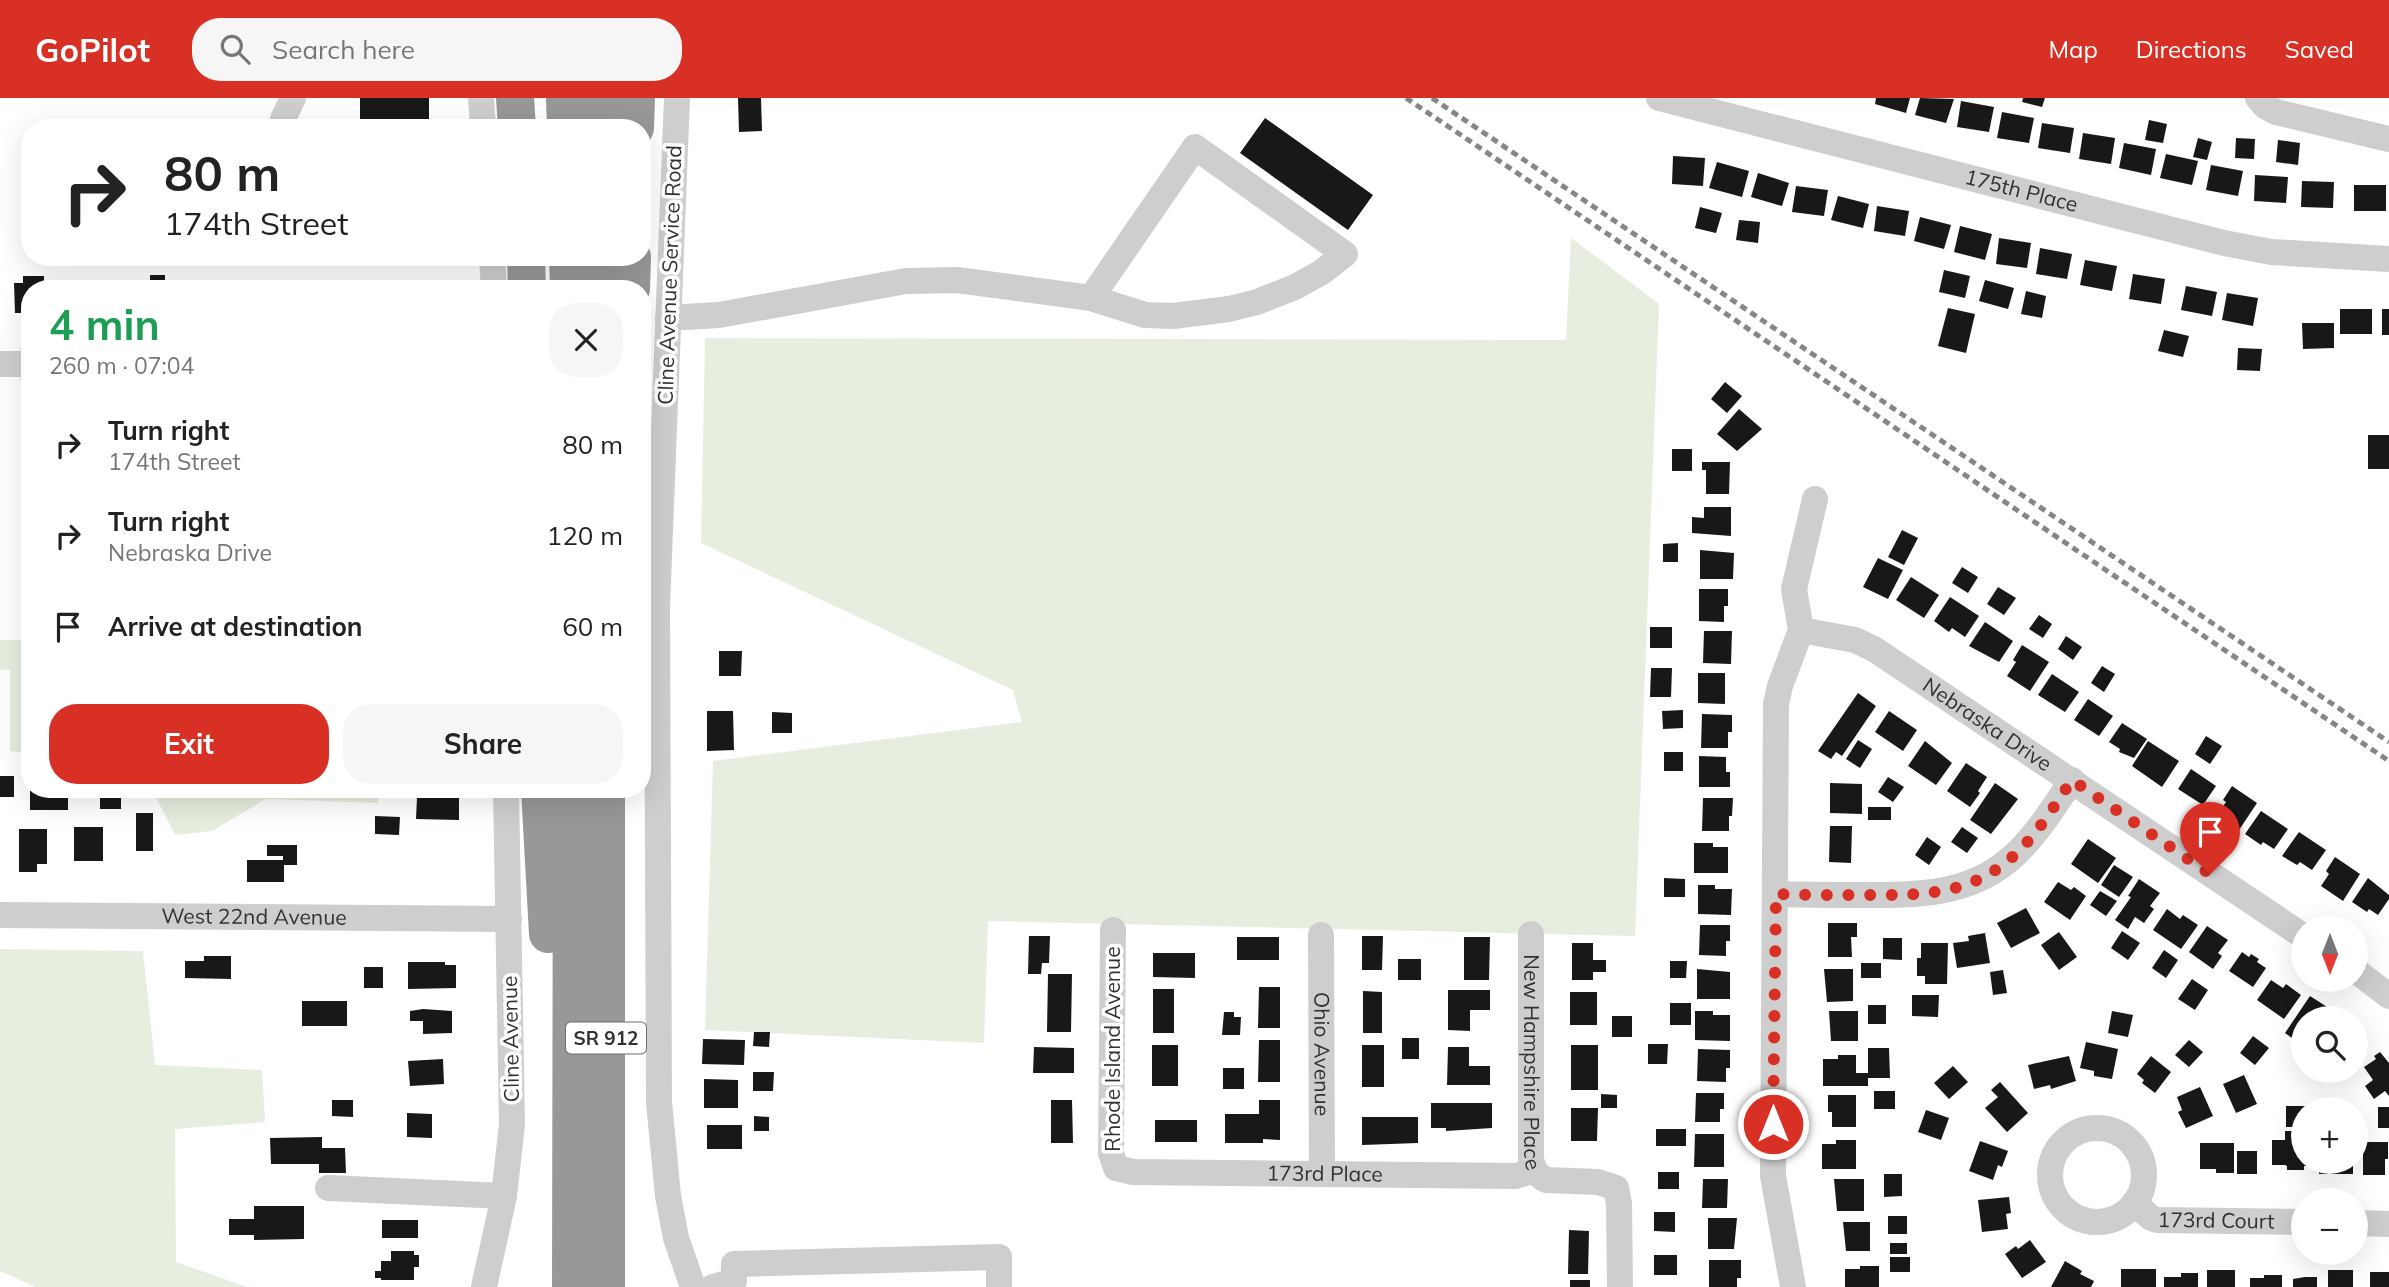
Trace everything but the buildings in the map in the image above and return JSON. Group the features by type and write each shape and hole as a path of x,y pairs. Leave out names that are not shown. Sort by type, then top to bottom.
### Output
{"highway":[{"path":"515,98 516,119"},
{"path":"565,98 566,119"},
{"path":"599,98 600,119"},
{"path":"635,119 636,98"},
{"path":"540,798 550,976 572,1058"},
{"name":"SR 912","path":"571,1287 572,798"},
{"name":"SR 912","path":"606,798 606,1287"}],"street":[{"path":"284,119 293,98"},
{"path":"481,98 482,119"},
{"name":"Cline Avenue Service Road","path":"677,98 657,607 659,1102 668,1196 676,1238 694,1287"},
{"name":"175th Place","path":"1659,98 2224,243 2282,253 2389,259"},
{"path":"2258,98 2276,112 2389,139"},
{"path":"668,318 719,315 906,281 931,279 1091,298 1126,310 1160,316 1189,315 1257,302 1295,287 1322,272 1345,254 1195,146 1091,298"},
{"path":"0,364 21,364"},
{"path":"1794,1287 1773,1176 1776,704 1801,630 1794,589 1815,499"},
{"name":"Nebraska Drive","path":"1801,630 1855,640 1874,649 2291,928"},
{"path":"1776,894 1905,895 1941,892 1966,886 2010,859 2031,838 2072,780"},
{"name":"Cline Avenue","path":"484,1287 504,1196 513,1105 506,798"},
{"name":"West 22nd Avenue","path":"0,915 509,919"},
{"name":"Rhode Island Avenue","path":"1112,930 1111,1153 1116,1168"},
{"name":"New Hampshire Place","path":"1531,934 1530,1149 1534,1170 1539,1177 1546,1180 1598,1182 1616,1188 1619,1204 1619,1287"},
{"name":"Ohio Avenue","path":"1321,935 1322,1174"},
{"path":"2368,980 2389,996"},
{"name":"173rd Place","path":"1116,1168 1133,1172 1516,1176 1534,1170"},
{"path":"328,1188 504,1196"},
{"name":"173rd Court","path":"2134,1203 2157,1220 2291,1222"},
{"path":"2368,1223 2389,1224"},
{"path":"713,1287 734,1281 734,1264 999,1258 999,1287"}],"green space":[{"path":"1571,238 1659,304 1635,936 988,921 984,1043 705,1030 713,761 1022,722 1013,690 701,543 705,338 1566,340"},
{"path":"0,640 21,640 21,752 10,751 10,670 0,670"},
{"path":"156,798 378,798 378,803 266,799 212,831 175,835"},
{"path":"0,949 143,951 155,1065 262,1070 265,1122 175,1129 176,1262 247,1287 36,1287 0,1271"}],"railway":[{"path":"1406,98 2389,761"},
{"path":"1432,98 2389,742"}],"route":[{"path":"1773,1124 1776,894 1905,895 1941,892 1966,886 2010,859 2031,838 2072,780 2210,874"}]}
